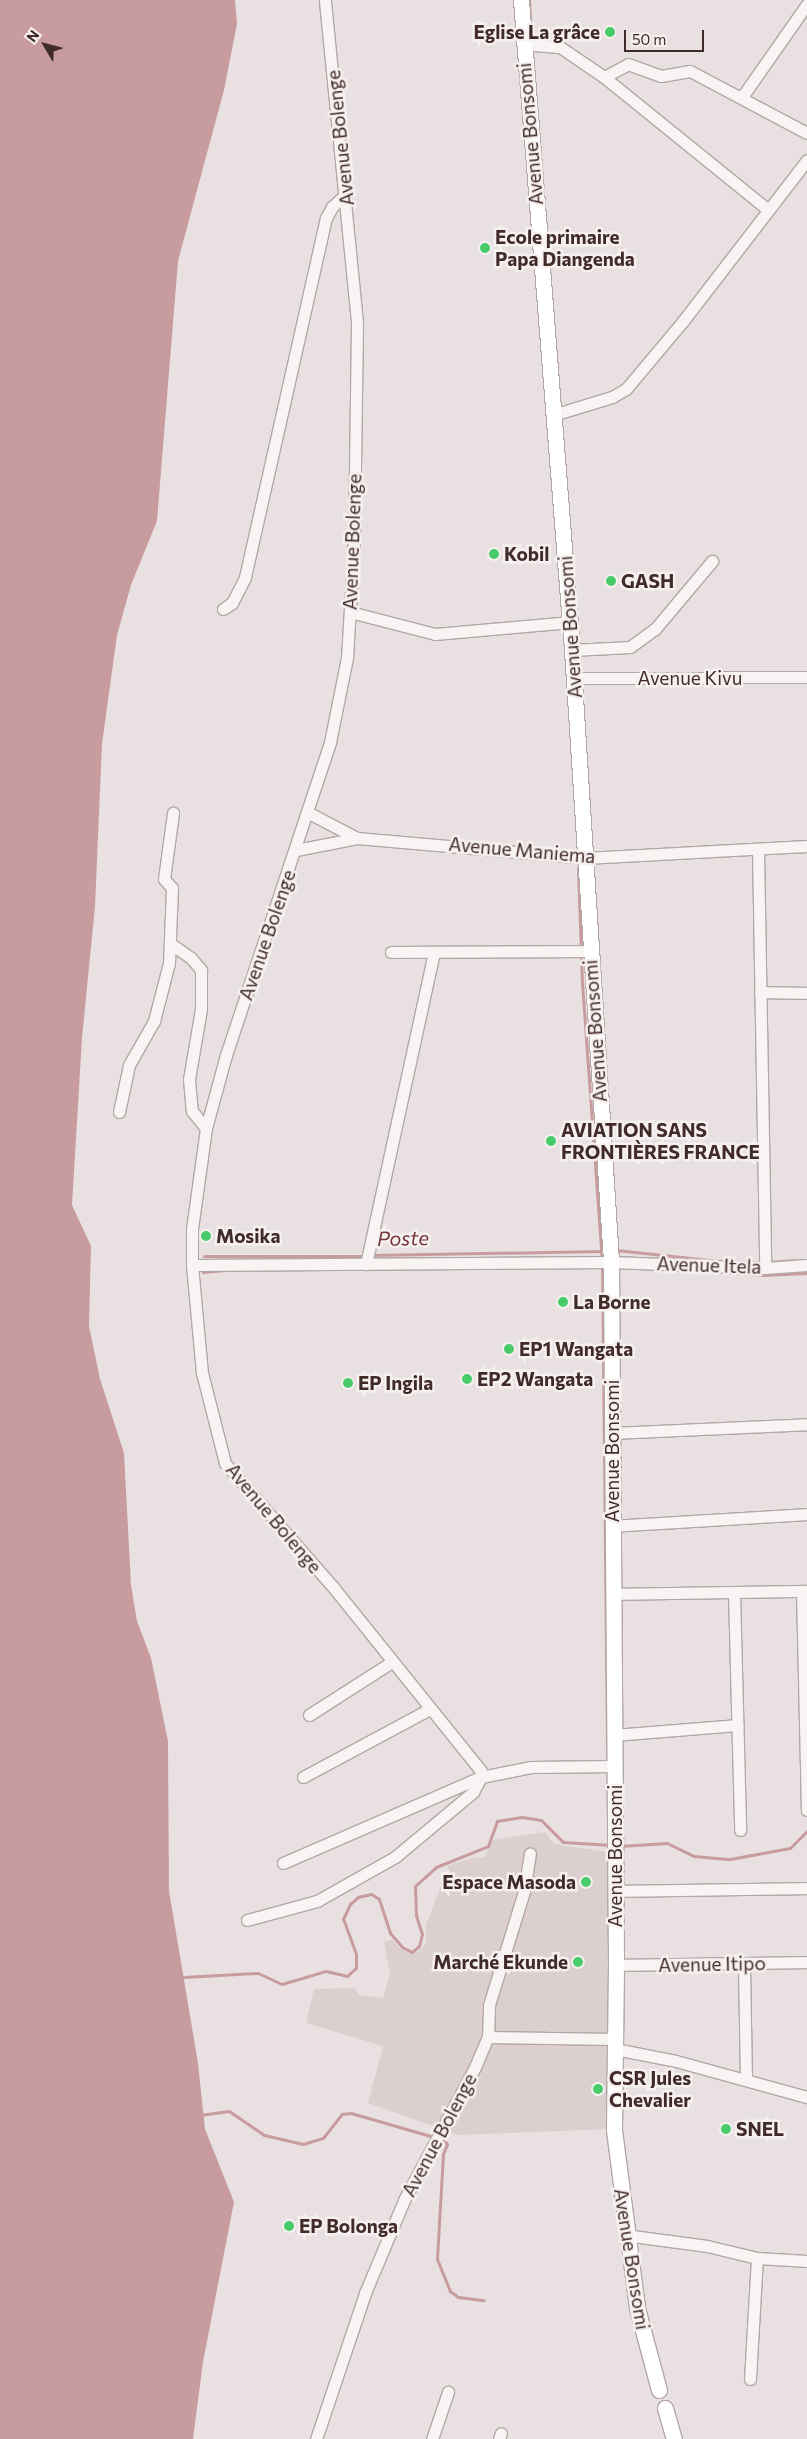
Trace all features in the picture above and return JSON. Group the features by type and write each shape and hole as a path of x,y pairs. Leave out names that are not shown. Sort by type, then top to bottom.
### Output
{"main road":[{"name":"Avenue Bonsomi","path":"521,0 522,44 574,678 611,1262 616,1891 614,2130 625,2235 637,2308 659,2390"},
{"path":"665,2408 674,2439"}],"street":[{"name":"Avenue Bolenge","path":"325,0 346,194 357,322 350,612 340,700 296,850 226,1055 206,1128 192,1229 192,1265 202,1373 225,1463 333,1587 481,1771 481,1777"},
{"path":"742,97 807,4"},
{"path":"522,44 560,47 604,77 768,210"},
{"path":"604,77 628,64 662,76 690,71 807,133"},
{"path":"553,415 612,397 626,389 683,321 807,160"},
{"path":"223,609 236,597 245,576 326,218 332,207 346,194"},
{"path":"572,650 630,646 656,629 712,561"},
{"path":"350,612 435,634 570,622"},
{"name":"Avenue Kivu","path":"574,678 807,677"},
{"path":"307,812 357,838"},
{"path":"119,1112 129,1065 154,1021 169,963 172,888 164,879 173,813"},
{"path":"296,850 357,838"},
{"name":"Avenue Maniema","path":"357,838 584,858 807,846"},
{"path":"758,850 765,1268"},
{"path":"171,944 191,958 201,970 201,1009 189,1079 192,1111 206,1128"},
{"path":"392,952 590,952"},
{"path":"366,1264 434,953"},
{"path":"760,992 807,993"},
{"name":"Avenue Itela","path":"192,1265 611,1262 765,1268 807,1265"},
{"path":"612,1434 807,1424"},
{"path":"612,1526 807,1514"},
{"path":"613,1594 804,1591 807,1810"},
{"path":"734,1593 740,1830"},
{"path":"308,1715 392,1662"},
{"path":"303,1777 430,1709"},
{"path":"614,1735 738,1726"},
{"path":"283,1863 481,1777 539,1766 615,1766"},
{"path":"247,1920 317,1901 395,1857 473,1792 481,1777"},
{"name":"Avenue Bolenge","path":"316,2439 354,2317 404,2200 440,2134 488,2037 490,2005 524,1890 530,1853"},
{"path":"616,1891 807,1888"},
{"name":"Avenue Itipo","path":"616,1965 744,1965 807,1962"},
{"path":"744,1965 746,2080"},
{"path":"488,2037 615,2044 807,2098"},
{"path":"625,2235 707,2246 757,2258 807,2262"},
{"path":"750,2379 757,2258"},
{"path":"432,2439 448,2392"}],"shaded area":[{"path":"0,0 235,0 237,24 224,90 178,261 157,521 131,585 117,635 102,744 95,906 82,1038 72,1205 91,1246 89,1326 100,1379 124,1453 131,1585 137,1621 151,1658 168,1741 169,1891 198,2063 205,2129 234,2202 203,2362 193,2439 0,2439"},
{"path":"545,1832 554,1844 608,1852 611,2129 458,2135 368,2103 383,2046 306,2023 314,1989 355,1988 358,1995 383,1998 390,1974 384,1942 392,1940 400,1948 415,1954 426,1944 426,1925 449,1865 472,1858 485,1857 492,1840"}],"waterway":[{"path":"529,0 530,19"},
{"path":"578,868 582,983 602,1259"},
{"name":"Poste","path":"616,1250 709,1260"},
{"name":"Poste","path":"372,1255 603,1251"},
{"name":"Poste","path":"204,1256 366,1256"},
{"name":"Poste","path":"768,1262 794,1260"},
{"name":"Poste","path":"748,1262 761,1262"},
{"path":"602,1265 607,1749"},
{"path":"203,1272 228,1270"},
{"path":"708,1271 762,1275 807,1273"},
{"path":"183,1977 258,1973 282,1984 326,1971 347,1976 356,1968 356,1954 343,1919 350,1904 358,1897 371,1894 379,1899 390,1933 402,1947 412,1952 419,1946 422,1934 416,1915 415,1886 436,1867 488,1846 497,1821 522,1817 541,1820 563,1842 611,1845"},
{"path":"619,1846 667,1843 694,1856 730,1859 790,1848 807,1831"},
{"path":"200,2115 229,2111 264,2135 303,2144 323,2138 342,2114 351,2113 444,2140 447,2144 443,2154 437,2259 450,2291 458,2297 484,2300"}],"place":[{"name":"Eglise La grâce","path":"610,32"},
{"name":"Ecole primaire Papa Diangenda","path":"485,248"},
{"name":"Kobil","path":"494,554"},
{"name":"GASH","path":"611,581"},
{"name":"AVIATION SANS FRONTIÈRES FRANCE","path":"551,1141"},
{"name":"Mosika","path":"206,1236"},
{"name":"La Borne","path":"563,1302"},
{"name":"EP1 Wangata","path":"509,1349"},
{"name":"EP2 Wangata","path":"467,1379"},
{"name":"EP Ingila","path":"348,1383"},
{"name":"Espace Masoda","path":"586,1882"},
{"name":"Marché Ekunde","path":"578,1962"},
{"name":"CSR Jules Chevalier","path":"598,2089"},
{"name":"SNEL","path":"726,2129"},
{"name":"EP Bolonga","path":"289,2226"}]}
